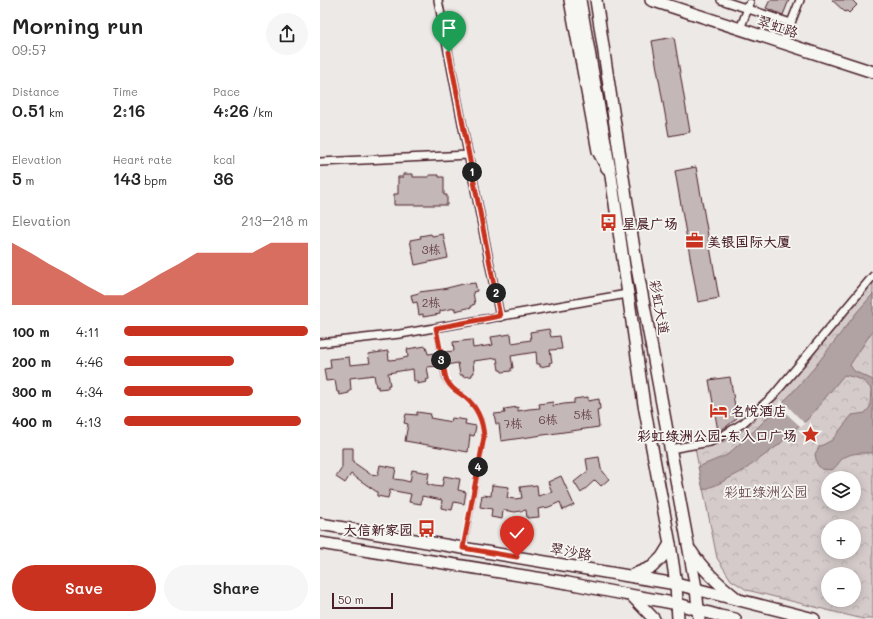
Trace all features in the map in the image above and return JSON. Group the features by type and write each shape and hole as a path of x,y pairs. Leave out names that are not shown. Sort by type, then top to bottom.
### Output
{"main road":[{"path":"570,0 598,151 611,176"},
{"path":"580,0 598,94 611,176 644,405 670,544 676,584 678,619"},
{"name":"彩虹大道","path":"596,0 636,262 696,588 699,615"},
{"name":"翠虹路","path":"651,0 873,72"},
{"name":"翠沙路","path":"320,524 676,584 814,619"},
{"path":"320,543 568,583 678,604 699,615 735,619"},
{"path":"629,576 652,567 662,557 670,544"},
{"path":"688,546 697,561 715,581 740,600"},
{"path":"632,596 654,619"}],"street":[{"path":"438,0 500,316"},
{"path":"721,0 749,6 791,23"},
{"path":"783,43 800,0"},
{"path":"740,29 749,6"},
{"path":"320,162 469,155"},
{"path":"670,449 710,442 743,423 773,396 873,276"},
{"path":"320,343 400,334 627,294"}],"lane":[{"path":"436,328 446,379 450,387 466,398 474,406 480,416 483,426 484,437 463,548"}],"green space":[{"name":"彩虹绿洲公园","path":"873,283 873,619 863,619 747,590 731,580 717,558 695,448 714,445 733,438 752,423 791,381"}],"shaded area":[{"path":"873,294 873,330 850,365 854,371 873,380 873,453 856,454 844,457 832,470 821,469 817,464 815,454 819,447 832,440 852,415 865,413 870,407 871,389 868,385 859,379 844,375 807,420 792,431 780,444 743,471 703,490 698,467 727,455 756,429 792,393 814,368 857,312"}],"pier":[{"path":"782,400 805,424 801,427 777,405"}],"building":[{"path":"770,0 789,0 783,15 766,8"},
{"path":"832,0 852,0 857,5 849,13 847,11 845,12"},
{"path":"674,37 690,132 669,136 652,41"},
{"path":"696,167 719,298 698,302 675,171"},
{"path":"403,174 413,174 413,177 429,177 429,175 439,175 439,177 444,177 444,195 447,195 447,205 394,205 394,194 398,194 398,177 403,177"},
{"path":"431,234 432,236 443,234 448,258 415,265 410,240"},
{"path":"467,283 475,283 477,291 473,292 475,304 472,305 472,307 455,311 455,308 440,311 440,314 423,317 423,314 419,315 417,302 413,303 411,295 419,292 443,289"},
{"path":"549,329 551,337 560,336 562,349 550,350 552,362 549,363 550,365 540,367 540,364 537,364 536,352 511,356 513,368 511,368 511,371 502,372 499,370 497,358 473,361 474,373 472,376 463,377 463,375 460,375 458,363 446,365 444,352 454,351 453,342 472,340 473,348 493,345 491,337 511,334 512,343 531,340 530,332"},
{"path":"426,346 428,354 437,353 439,366 427,367 429,379 426,380 427,382 417,384 417,381 414,381 413,369 388,373 390,385 388,385 388,388 378,389 378,386 376,387 374,375 350,378 351,390 349,393 340,395 339,392 337,392 335,380 326,381 324,369 331,368 330,359 349,357 350,365 370,363 368,354 388,351 389,360 399,359 408,357 407,349"},
{"path":"730,377 737,418 726,427 718,431 709,380"},
{"path":"588,397 588,401 599,399 600,409 597,410 599,427 501,441 499,424 496,424 494,414 505,413 504,409 518,407 518,411 540,408 539,404 553,402 553,406 574,403 574,399"},
{"path":"417,412 431,414 430,418 451,422 452,418 466,420 465,424 476,426 474,436 470,435 468,452 405,441 408,424 404,423 406,414 417,415"},
{"path":"342,448 353,448 353,462 370,474 378,475 380,465 396,468 394,479 410,482 412,470 429,473 427,484 434,486 442,487 444,476 460,479 458,490 466,492 464,504 454,502 452,510 441,508 442,500 422,496 421,504 409,502 411,494 390,490 388,498 377,496 377,492 351,474 345,483 336,477 342,468"},
{"path":"599,457 601,469 609,479 601,486 595,480 581,493 574,482 588,471 586,459"},
{"path":"561,476 574,505 563,510 560,502 549,507 538,509 539,517 527,518 526,510 515,512 503,510 502,519 491,517 492,509 480,507 482,495 491,496 492,485 509,487 507,498 515,499 522,498 520,487 537,485 538,496 552,492 548,482"}],"place":[{"name":"星晨广场","path":"609,223"},
{"name":"美银国际大厦","path":"694,241"},
{"name":"名悦酒店","path":"718,410"},
{"name":"彩虹绿洲公园-东入口广场","path":"810,435"},
{"name":"大信新家园","path":"426,529"}],"route":[{"path":"449,52 500,316 436,328 443,371 446,379 450,387 466,398 474,406 480,416 483,426 484,437 463,548 517,557"}]}
